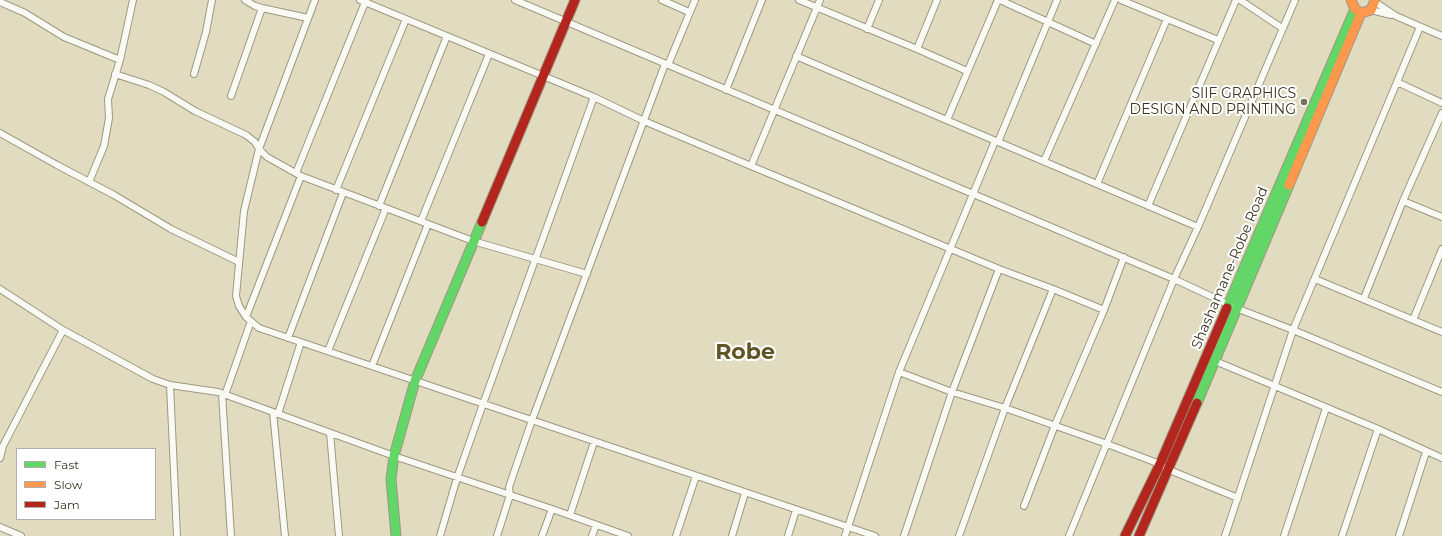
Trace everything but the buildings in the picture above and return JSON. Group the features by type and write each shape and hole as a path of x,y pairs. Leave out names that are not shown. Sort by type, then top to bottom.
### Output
{"main road":[{"path":"396,536 391,480 394,456 415,381 575,0"},
{"name":"Shashamane-Robe Road","path":"1139,536 1164,467 1361,4"},
{"name":"Shashamane-Robe Road","path":"1125,536 1164,467 1215,361 1232,306"}],"street":[{"path":"89,182 104,146 109,118 108,99 120,60 133,0"},
{"path":"194,74 206,32 212,0"},
{"path":"244,0 262,8 308,18"},
{"path":"316,0 259,149 244,211 236,296 239,306 249,319 259,328 875,536"},
{"path":"515,0 1124,257 1232,306 1442,392"},
{"path":"662,0 690,12"},
{"path":"497,536 510,495 510,484 532,420 666,64 695,0"},
{"path":"726,90 762,0"},
{"path":"799,0 967,71"},
{"path":"751,166 820,0"},
{"path":"867,29 879,0"},
{"path":"917,49 937,0"},
{"path":"947,120 999,0 1096,44"},
{"path":"845,536 899,372 1056,0"},
{"path":"1044,162 1115,0"},
{"path":"1121,0 1218,40"},
{"path":"1148,206 1236,0"},
{"path":"1240,0 1282,28"},
{"path":"1069,536 1174,279 1198,227 1295,0"},
{"path":"231,536 224,394 299,175 364,1 594,97 644,121 751,166 999,269 1104,310"},
{"path":"0,2 25,13 64,37 120,60"},
{"path":"1361,4 1396,16 1442,36"},
{"path":"232,96 262,8"},
{"path":"336,190 406,19"},
{"path":"1097,184 1167,19"},
{"path":"1225,536 1293,330 1420,27"},
{"path":"379,206 447,36"},
{"path":"421,222 489,54"},
{"path":"796,56 1198,227"},
{"path":"115,74 149,85 164,92 195,111 246,136 255,142 259,149 267,157 299,175 474,241 587,274"},
{"path":"1397,82 1442,103"},
{"path":"440,536 457,478 594,97"},
{"path":"1364,298 1403,200 1442,113"},
{"path":"0,133 172,229 238,262"},
{"path":"288,338 343,192"},
{"path":"1403,200 1442,217"},
{"path":"328,351 386,208"},
{"path":"372,366 428,224"},
{"path":"1413,320 1442,250"},
{"path":"1024,506 1055,425 1104,310 1124,257"},
{"path":"904,536 952,392 999,269"},
{"path":"1315,279 1364,298 1442,332"},
{"path":"959,536 1005,408 1053,289"},
{"path":"0,290 63,330 153,379 170,385 224,394 394,456 628,536"},
{"path":"0,458 3,446 63,330"},
{"path":"284,536 276,413 301,342"},
{"path":"1215,361 1378,429 1442,458"},
{"path":"899,372 952,392 1005,408 1107,444 1238,498"},
{"path":"170,385 177,536"},
{"path":"1284,536 1326,408"},
{"path":"1342,536 1378,429"},
{"path":"330,433 339,536"},
{"path":"570,515 594,442"},
{"path":"1399,536 1426,452"},
{"path":"676,536 696,476"},
{"path":"732,536 745,493"},
{"path":"542,536 552,509"},
{"path":"788,536 796,510"},
{"path":"592,536 596,525"},
{"path":"0,527 17,535"}],"traffic: fast":[{"path":"1227,308 1355,9"},
{"path":"1197,403 1289,185"},
{"path":"396,536 391,479 394,456 415,381 482,222"}],"traffic: slow":[{"path":"1351,0 1355,9 1361,13 1371,10 1375,0"},
{"path":"1289,185 1361,13"}],"traffic: jam":[{"path":"482,222 575,0"},
{"path":"1125,536 1160,464 1227,308"},
{"path":"1139,536 1197,403"}],"place":[{"name":"SIIF GRAPHICS DESIGN AND PRINTING","path":"1304,102"}],"district":[{"name":"Robe","path":"745,353"}]}
